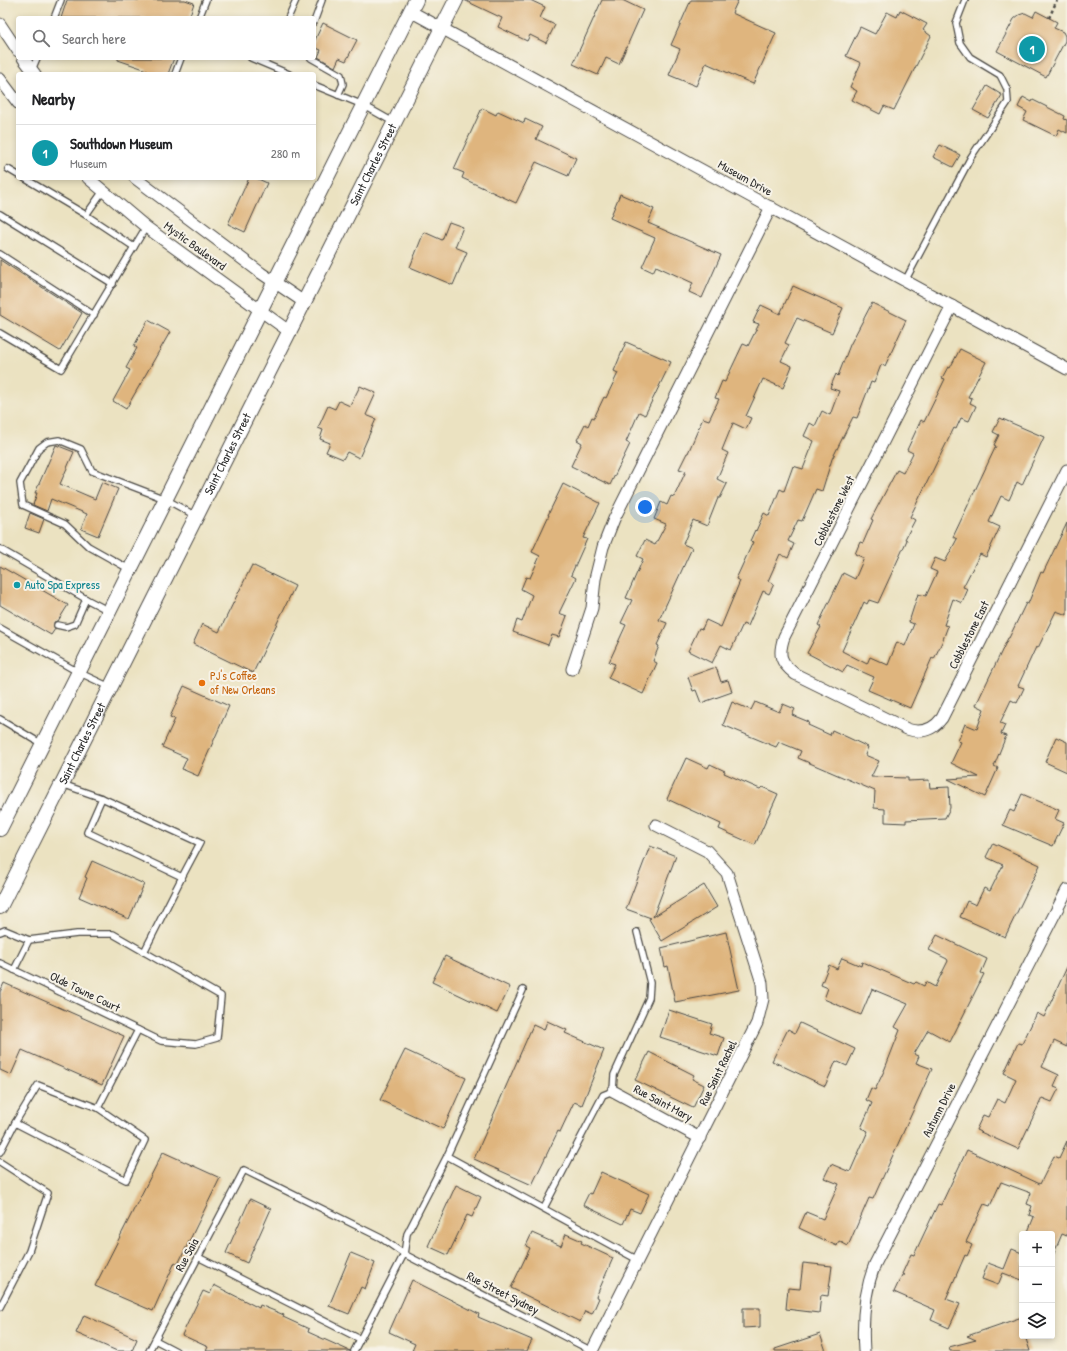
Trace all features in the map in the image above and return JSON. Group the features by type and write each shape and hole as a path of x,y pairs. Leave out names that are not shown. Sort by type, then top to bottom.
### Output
{"street":[{"name":"Saint Charles Street","path":"0,907 456,0"},
{"name":"Museum Drive","path":"413,5 442,28 1067,369"},
{"path":"0,829 413,5"},
{"path":"0,24 16,48"},
{"path":"25,60 34,72"},
{"path":"0,79 16,100"},
{"name":"Mystic Boulevard","path":"90,180 146,227 290,332"},
{"name":"Mystic Boulevard","path":"138,180 274,282 304,302"},
{"path":"572,669 592,608 595,579 603,547 614,519 771,207"},
{"name":"Cobblestone West","path":"848,700 795,674 785,666 781,657 780,649 784,637 952,306"},
{"name":"Cobblestone East","path":"848,700 914,732 930,730 937,724 1067,470"},
{"name":"Rue Saint Rachel","path":"592,1351 757,1023 763,999 762,982 727,873 708,851 656,825"},
{"name":"Autumn Drive","path":"864,1351 862,1332 864,1303 868,1283 875,1264 1067,890"},
{"name":"Rue Saint Mary","path":"613,1091 700,1138"}],"lane":[{"path":"55,16 61,0"},
{"path":"200,16 206,0"},
{"path":"289,16 296,0"},
{"path":"316,16 322,0"},
{"path":"905,280 972,157 1008,102 1007,89 1000,75 970,58 960,43 956,23 965,0"},
{"path":"34,72 37,60"},
{"path":"175,72 180,60"},
{"path":"256,60 284,72"},
{"path":"315,60 341,75 343,84 338,95"},
{"path":"316,86 363,105 395,123"},
{"path":"8,169 16,174"},
{"path":"27,180 86,215 134,247"},
{"path":"86,215 103,191"},
{"path":"0,214 113,284"},
{"path":"0,333 61,370 146,227"},
{"path":"0,254 94,315"},
{"path":"130,569 88,546 65,524 23,505 20,483 32,458 43,445 47,442 59,440 81,449 92,471 165,499 196,516"},
{"path":"0,549 109,611"},
{"path":"57,625 66,628 75,624 86,599"},
{"path":"0,628 78,672 110,687"},
{"path":"0,719 42,744"},
{"path":"0,932 5,930 29,940 77,934 113,934 144,952 200,843 102,798 62,784"},
{"path":"102,798 87,832 182,877"},
{"path":"544,1208 603,1095 613,1091 614,1075 649,998 650,983 637,932"},
{"path":"14,970 29,940"},
{"name":"Olde Towne Court","path":"0,963 161,1041 196,1044 217,1038 220,996 144,952"},
{"path":"354,1351 404,1254 406,1234 447,1156 523,990"},
{"path":"98,1108 138,1030"},
{"path":"0,1152 15,1123 38,1085 98,1108 145,1140 126,1180 15,1123"},
{"path":"447,1156 638,1260"},
{"path":"0,1162 48,1193 29,1251 0,1307"},
{"name":"Rue Street Sydney","path":"244,1170 381,1238 404,1254 592,1351"},
{"name":"Rue Saia","path":"149,1351 244,1170"},
{"path":"198,1257 360,1339"},
{"path":"155,1340 176,1351"}],"path":[{"path":"1049,18 1057,0"}],"building":[{"path":"67,0 185,0 194,3 190,16 62,16"},
{"path":"464,0 530,0 545,7 540,18 555,25 546,43 530,35 527,41 498,27 502,18"},
{"path":"602,0 622,0 643,10 619,64 606,58 598,75 573,64"},
{"path":"691,0 738,0 732,13 776,33 753,84 706,63 696,86 669,75 680,49 671,45"},
{"path":"900,10 927,24 923,30 931,36 894,110 884,106 880,114 852,100 857,91 850,87 861,63 846,56 860,27 875,34 887,12 897,17"},
{"path":"1036,11 1057,22 1054,28 1063,32 1065,36 1065,41 1046,77 997,51 1014,19 1025,13 1033,17"},
{"path":"323,23 357,40 346,61 339,58 335,67 318,57 321,50 316,48 316,38"},
{"path":"118,60 173,60 169,72 146,72 147,70"},
{"path":"987,86 1002,95 988,118 973,110"},
{"path":"1023,97 1032,102 1033,100 1065,116 1064,119 1067,120 1067,133 1059,129 1056,136 1023,120 1027,112 1018,107"},
{"path":"482,108 496,115 498,111 524,123 525,119 542,127 536,139 576,158 568,176 536,162 516,203 462,178 464,173 454,169"},
{"path":"940,145 960,155 953,167 933,157"},
{"path":"248,180 260,180 267,183 245,232 228,224"},
{"path":"620,194 654,209 648,223 721,255 702,298 689,292 693,283 656,266 653,272 642,267 655,238 610,218"},
{"path":"449,222 463,227 455,247 467,252 453,285 410,267 424,232 442,240"},
{"path":"0,260 82,313 60,351 0,315"},
{"path":"793,286 843,308 832,333 797,318 785,343 789,345 781,361 792,366 783,388 763,379 746,416 751,418 746,429 733,423 722,450 728,453 717,479 727,484 720,498 718,498 707,526 693,520 683,544 692,548 659,620 667,623 657,645 659,646 653,661 657,663 643,694 608,678 615,664 609,662 626,625 621,623 632,600 626,598 643,559 637,556 645,540 655,545 666,524 654,519 661,502 667,505 671,496 674,497 686,471 679,469 688,453 703,418 709,420 719,399 715,398 722,381 725,382 743,344 748,346 759,324 753,322 761,305 780,314"},
{"path":"872,303 906,320 885,366 881,365 874,383 871,382 857,418 853,417 832,459 822,491 816,489 802,521 798,520 788,541 794,544 788,558 780,554 768,581 774,584 769,594 763,591 748,626 743,624 731,650 721,645 712,663 688,651 699,628 702,629 706,620 721,627 740,581 736,579 753,542 750,541 755,530 756,531 764,513 769,516 780,489 784,491 793,466 803,469 814,441 804,436 810,423 815,426 822,411 830,415 839,391 830,388 836,374 838,376 850,345"},
{"path":"148,320 170,332 126,409 113,401 130,370 126,368 137,348 134,346"},
{"path":"626,342 671,362 645,415 639,412 626,442 630,444 610,485 571,466 582,443 577,440 585,424 588,426 592,417 594,418 618,373 614,371"},
{"path":"960,349 986,362 968,397 972,398 970,403 976,406 969,421 961,418 956,429 954,428 910,517 915,520 905,539 907,540 878,603 869,600 867,604 864,602 842,651 867,664 870,657 888,665 897,642 905,646 914,624 909,622 918,594 926,596 937,572 930,569 935,558 945,562 957,539 953,537 996,446 994,445 999,435 993,432 1000,418 1044,437 1022,485 1017,482 1009,500 1001,496 989,522 1000,527 986,557 980,554 963,587 968,589 962,603 953,599 944,625 948,626 942,642 934,659 932,658 910,708 868,690 874,677 847,665 843,672 807,653 821,627 818,625 843,573 855,579 864,558 855,554 860,542 863,543 873,520 871,519 897,470 903,473 913,453 907,450 921,420 924,422 945,379 942,378 948,367 950,368"},
{"path":"360,386 376,393 366,415 376,419 359,458 347,452 343,459 326,452 330,443 320,439 323,430 318,428 328,406 335,409 339,401 350,406"},
{"path":"56,445 74,452 60,484 95,499 102,482 118,489 98,536 81,529 87,514 51,499 47,511 33,505 37,493 35,493"},
{"path":"563,484 600,503 583,538 587,539 571,575 576,578 559,613 567,616 559,637 552,635 548,645 513,632 517,620 522,622 532,595 521,589 526,577 530,578 540,556 532,552"},
{"path":"30,513 44,519 39,533 25,528"},
{"path":"1067,523 1067,615 1056,611 1038,648 1036,647 1018,686 1024,688 1017,703 1011,700 1000,723 1005,725 1001,734 1006,736 994,766 998,768 985,797 948,779 979,777 951,763 961,742 958,741 965,724 977,729 984,709 976,705 1026,603 1028,604 1041,572 1043,573"},
{"path":"252,565 295,586 253,673 193,644 202,624 219,632"},
{"name":"Auto Spa Express","path":"0,566 68,605 58,621 54,622 55,629 51,635 0,605"},
{"path":"716,667 721,682 728,680 732,692 701,703 696,690 693,691 688,677"},
{"path":"184,686 229,706 198,776 182,769 187,758 162,747 175,719 170,717"},
{"path":"732,702 751,710 755,702 779,712 783,704 795,709 792,715 809,722 808,725 830,735 832,730 868,747 865,755 879,761 871,777 908,778 908,781 929,780 930,788 949,787 950,808 945,818 906,820 906,823 885,822 885,809 874,808 875,791 798,758 801,751 779,742 776,747 723,725"},
{"path":"1056,737 1067,742 1067,772 1045,762"},
{"path":"686,758 708,768 710,764 725,771 724,773 760,789 762,787 778,794 755,845 719,829 721,824 667,799"},
{"path":"1022,794 1059,810 1055,819 1064,823 1053,846 1003,825 1010,810 1014,812"},
{"path":"993,843 1040,865 1005,937 960,917 967,901 976,905 984,888 990,891 1003,865 986,857"},
{"path":"650,846 676,856 653,917 704,885 717,907 662,941 649,919 651,918 626,909"},
{"path":"92,861 144,884 129,919 79,897"},
{"path":"726,932 739,990 675,1002 668,966 665,967 661,948"},
{"path":"937,935 987,959 981,973 984,974 950,1042 928,1030 914,1054 919,1056 916,1063 932,1069 873,1199 869,1198 848,1246 839,1241 837,1246 799,1228 806,1212 823,1219 839,1184 824,1178 831,1164 850,1172 868,1131 861,1128 872,1103 866,1100 871,1088 875,1090 884,1071 900,1030 895,1027 908,1004 872,989 861,1015 824,999 828,988 821,985 829,965 837,969 842,958 861,966 862,962 914,984 916,982 924,986 926,982 935,987 948,961 947,959 929,950"},
{"path":"445,956 510,987 497,1013 432,982"},
{"path":"1067,967 1067,1047 1054,1041 1042,1067 1059,1075 1054,1086 1059,1088 1052,1102 1042,1098 1018,1149 976,1130 983,1115 988,1117 997,1099 1005,1103 1016,1079 1004,1073 1018,1043 1022,1044 1037,1013 1044,1017"},
{"path":"4,983 124,1036 102,1085 22,1050 11,1075 0,1070 0,992"},
{"path":"669,1010 712,1024 709,1033 724,1038 718,1056 660,1037"},
{"path":"547,1021 567,1030 565,1033 604,1050 582,1105 574,1102 532,1185 474,1159 533,1025 544,1030"},
{"path":"800,1023 855,1049 847,1066 836,1061 825,1086 772,1061 788,1029 795,1033"},
{"path":"405,1050 466,1078 443,1129 380,1100"},
{"path":"649,1052 694,1075 692,1079 704,1085 693,1108 635,1080"},
{"path":"1067,1141 1067,1236 1062,1234 1055,1251 1055,1231 1028,1231 1034,1217 1029,1215 1032,1206 1027,1204 1031,1193 1001,1182 990,1206 984,1204 966,1242 972,1245 967,1256 965,1255 946,1299 960,1304 949,1328 931,1320 935,1310 894,1292 902,1275 905,1275 902,1274 911,1254 914,1255 938,1204 941,1205 967,1150 1040,1184 1054,1156 1059,1158"},
{"path":"163,1152 220,1178 178,1264 175,1262 153,1311 95,1286"},
{"path":"601,1172 649,1194 640,1213 630,1209 623,1224 583,1205 589,1193 591,1194"},
{"path":"456,1185 481,1197 472,1217 467,1215 448,1255 428,1246"},
{"path":"250,1199 271,1209 247,1263 226,1253"},
{"path":"532,1233 561,1246 566,1234 613,1258 596,1297 599,1298 592,1314 585,1311 580,1322 511,1288 530,1248 526,1246"},
{"path":"1012,1249 1019,1252 1019,1279 1003,1273 998,1285 982,1279 988,1263 1004,1269"},
{"path":"351,1253 375,1263 365,1289 361,1287 349,1314 329,1306"},
{"path":"803,1263 832,1266 828,1296 821,1295 819,1313 786,1309 788,1288 800,1289"},
{"path":"412,1280 479,1314 478,1317 532,1340 527,1351 412,1351 415,1344 389,1332"},
{"path":"214,1285 259,1308 260,1305 284,1315 283,1317 309,1329 308,1332 350,1351 206,1351 208,1347 182,1335 203,1291 210,1294"},
{"path":"743,1308 760,1308 760,1327 743,1328"},
{"path":"84,1315 137,1339 132,1351 117,1351 76,1333"},
{"path":"1019,1318 1019,1339 1026,1339 1030,1351 950,1351 949,1347 976,1340 967,1336"},
{"path":"820,1334 826,1351 775,1351 775,1349"}],"place":[{"name":"Southdown Museum","path":"1032,49"},
{"name":"Auto Spa Express","path":"17,585"},
{"name":"PJ's Coffee of New Orleans","path":"202,683"}]}
